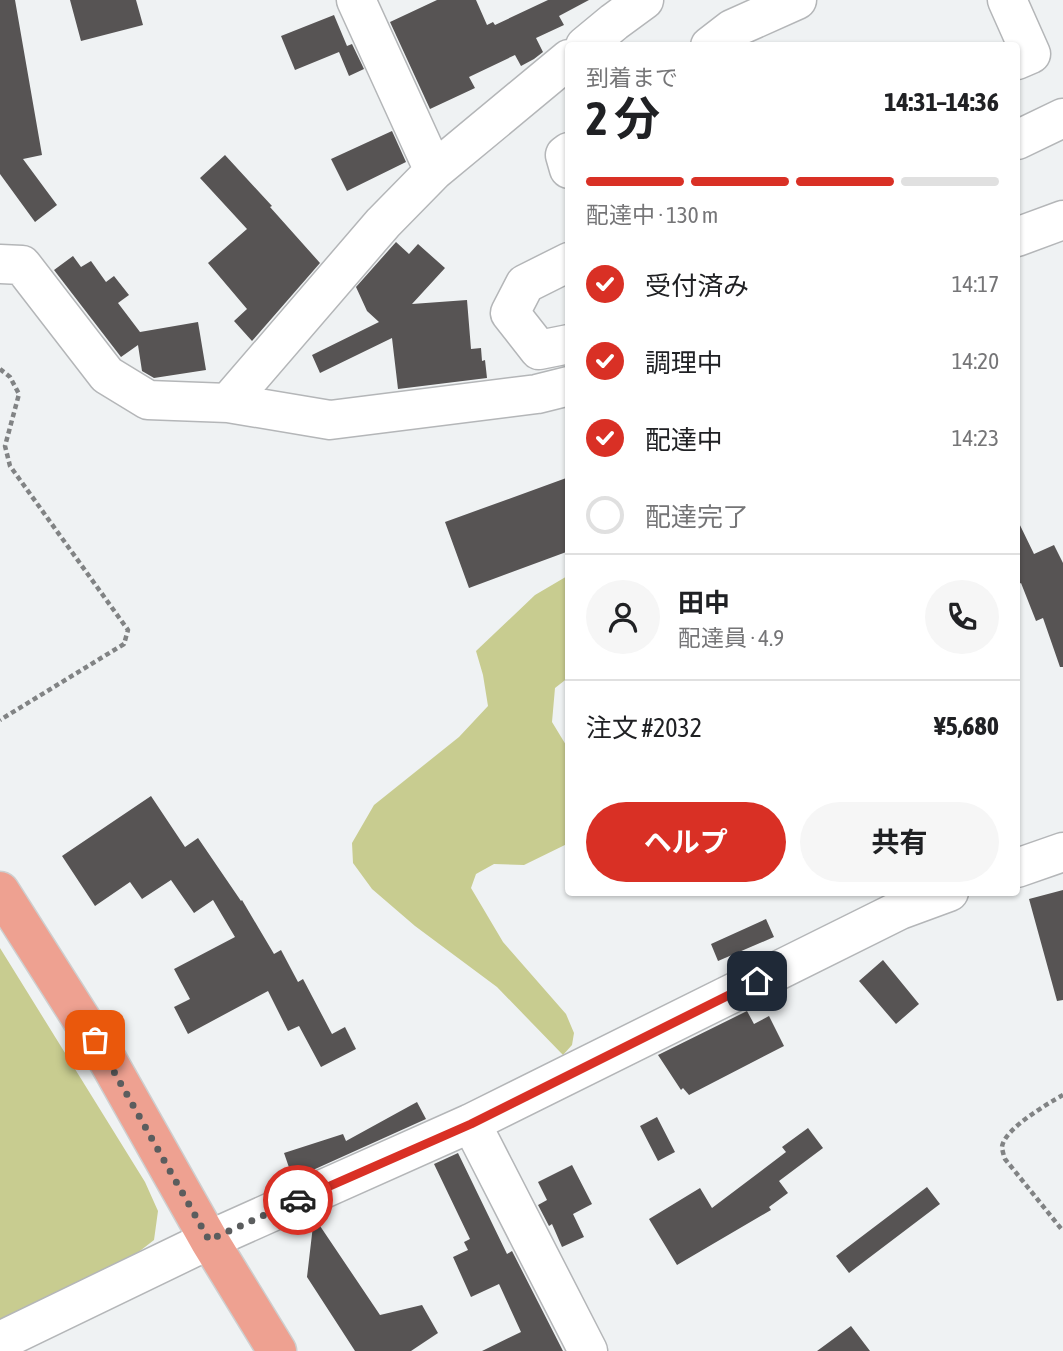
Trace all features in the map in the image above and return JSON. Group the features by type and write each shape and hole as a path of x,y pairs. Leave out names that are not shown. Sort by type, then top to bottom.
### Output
{"highway":[{"path":"0,891 108,1061 209,1240 277,1351"}],"street":[{"path":"356,0 434,171"},
{"path":"588,42 608,11 645,0"},
{"path":"715,42 732,29 797,0"},
{"path":"1007,0 1031,54 1020,59"},
{"path":"228,403 383,223 434,171 565,62"},
{"path":"1020,139 1063,118"},
{"path":"1020,236 1063,220"},
{"path":"0,264 22,265 107,375 148,400 228,403 330,420 537,394 565,387"},
{"path":"565,264 525,284 510,313 539,350 565,345"},
{"path":"1020,867 1063,852"},
{"path":"0,1341 209,1240 471,1124 900,910 938,896"},
{"path":"471,1124 588,1351"}],"path":[{"path":"0,369 10,377 19,394 5,446 9,466 128,630 124,644 0,720"},
{"path":"1063,1095 1007,1133 1002,1148 1005,1159 1063,1231"}],"green space":[{"path":"565,577 565,680 555,688 552,722 565,743 565,845 524,865 494,864 476,874 471,888 503,942 566,1014 574,1033 572,1045 563,1055 497,987 415,926 372,889 353,863 352,843 374,805 459,737 488,706 476,651 535,595"},
{"path":"0,948 145,1182 158,1211 154,1240 136,1254 0,1328"}],"building":[{"path":"0,0 15,0 42,155 23,159 57,205 35,222 0,174"},
{"path":"70,0 136,0 143,25 81,41"},
{"path":"437,0 476,0 487,25 493,22 495,25 548,0 589,0 559,16 564,25 536,38 543,52 534,59 521,66 515,55 469,77 475,88 430,109 390,22"},
{"path":"334,15 347,46 352,44 364,69 349,76 339,52 295,70 281,36"},
{"path":"392,131 406,162 347,191 331,159"},
{"path":"225,155 320,263 252,341 234,321 247,309 208,263 247,229 200,178"},
{"path":"396,242 409,254 418,244 445,268 412,304 467,300 471,349 481,348 487,378 398,389 392,338 320,373 312,355 379,322 367,311 356,287"},
{"path":"73,256 81,267 91,261 106,282 114,276 129,295 118,303 140,332 198,322 206,370 154,378 142,371 138,345 121,357 54,270"},
{"path":"565,478 565,552 469,588 445,522"},
{"path":"1020,525 1034,554 1054,545 1063,563 1063,667 1060,667 1043,618 1036,621 1021,583"},
{"path":"151,796 185,847 198,838 242,900 274,954 281,950 298,982 303,979 332,1034 345,1027 356,1049 321,1067 299,1026 288,1031 268,991 188,1034 174,1007 190,999 174,969 235,937 213,900 194,913 171,880 142,899 130,882 95,906 62,856"},
{"path":"1063,890 1063,1000 1057,1001 1029,899"},
{"path":"766,919 774,937 718,961 711,944"},
{"path":"883,960 919,1004 896,1024 859,981"},
{"path":"747,1011 754,1024 769,1016 784,1046 689,1095 683,1088 681,1090 658,1055"},
{"path":"417,1102 426,1119 293,1179 284,1153 343,1134 346,1141"},
{"path":"657,1117 675,1152 658,1161 640,1126"},
{"path":"808,1128 823,1148 779,1181 788,1193 769,1207 771,1210 677,1265 649,1219 700,1188 712,1208 786,1152 782,1147"},
{"path":"458,1153 507,1254 512,1251 563,1351 482,1351 521,1332 499,1284 471,1297 453,1257 468,1250 464,1242 470,1239 434,1164"},
{"path":"572,1165 592,1204 573,1214 584,1237 562,1247 552,1224 549,1226 538,1205 547,1200 538,1182"},
{"path":"927,1187 940,1204 849,1273 836,1256"},
{"path":"314,1217 380,1315 422,1305 438,1333 411,1351 355,1351 307,1277"},
{"path":"851,1326 870,1351 817,1351"}],"way so far":[{"path":"95,1040 209,1240 298,1200"}],"route":[{"path":"298,1200 471,1124 757,981"}]}
